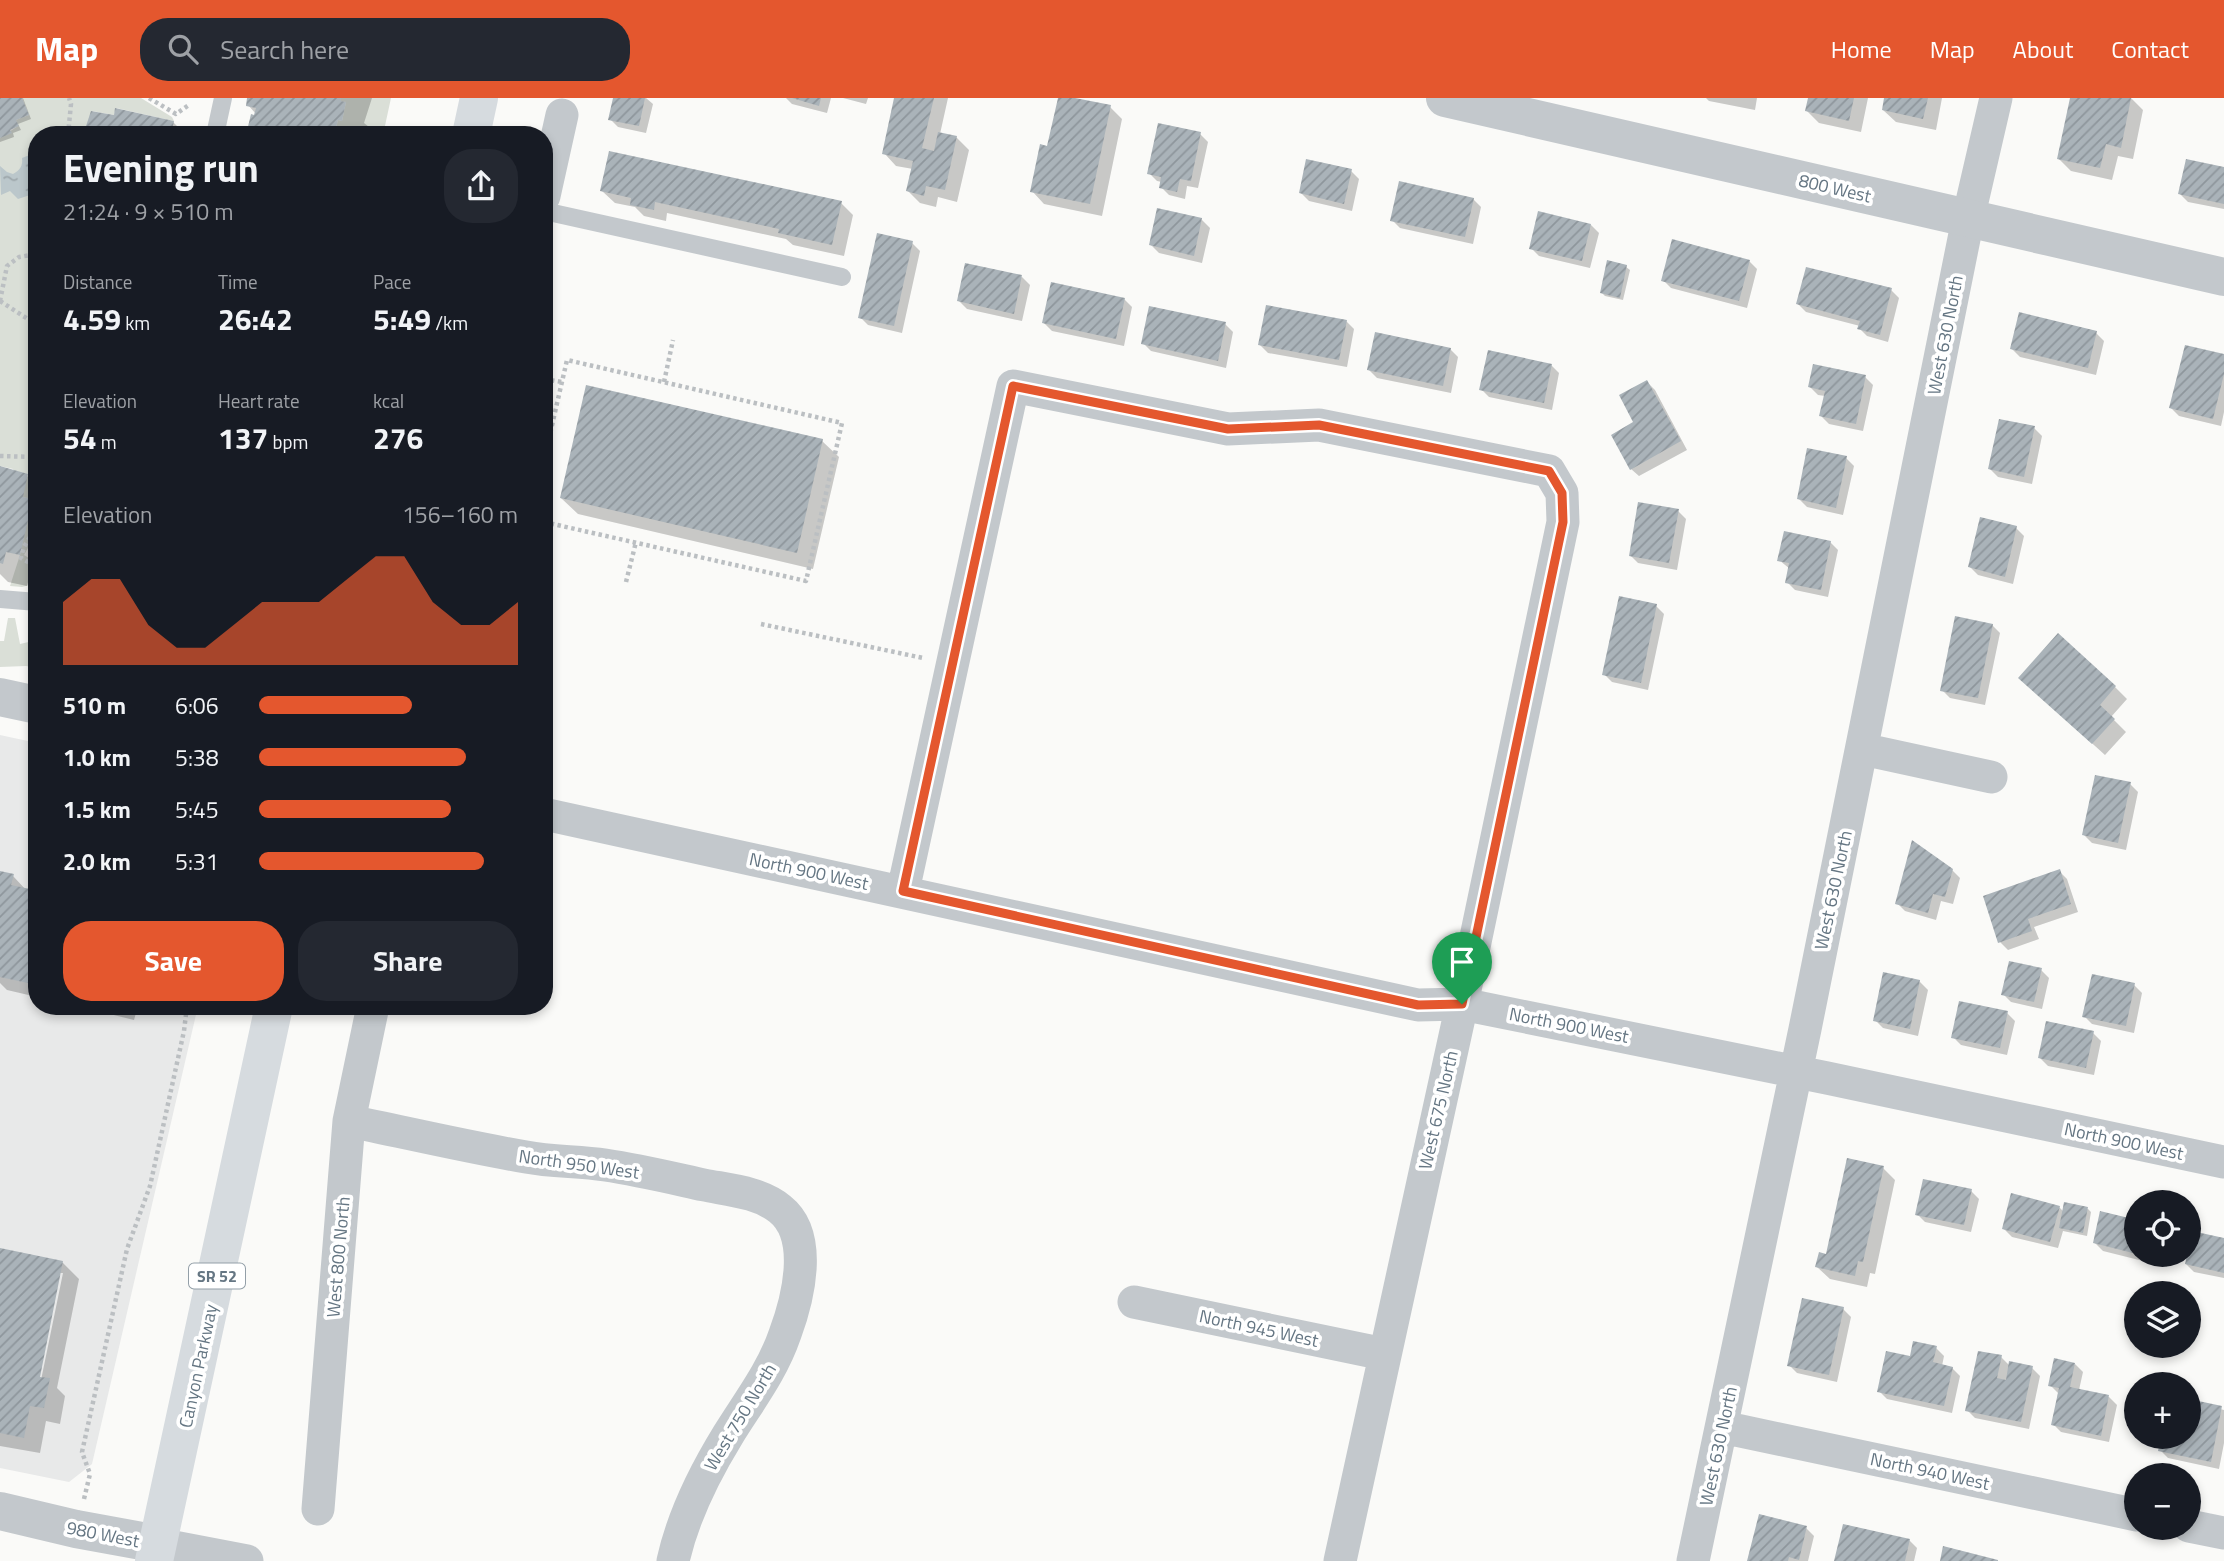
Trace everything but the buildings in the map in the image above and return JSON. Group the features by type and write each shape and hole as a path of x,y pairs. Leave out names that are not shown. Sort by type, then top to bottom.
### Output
{"highway":[{"path":"473,126 479,98"},
{"name":"Canyon Parkway","path":"156,1553 272,1015"}],"street":[{"name":"West 630 North","path":"1693,1561 1862,749 1968,219 1996,98"},
{"name":"800 West","path":"1452,99 2224,277"},
{"path":"553,156 562,115"},
{"name":"West 675 North","path":"903,891 1013,386 1228,429 1319,425 1549,471 1562,493 1563,522 1462,1004 1340,1561"},
{"path":"0,697 28,703"},
{"path":"1862,749 1991,777"},
{"name":"North 900 West","path":"553,816 1418,1005 1462,1004 1796,1071 2224,1162"},
{"name":"West 800 North","path":"318,1509 349,1121 371,1015"},
{"name":"North 950 West","path":"349,1121 528,1157 606,1165 747,1193 781,1209 796,1230"},
{"name":"West 750 North","path":"673,1561 679,1534 705,1475 774,1363 786,1331 798,1284 801,1252 796,1230"},
{"name":"North 945 West","path":"1134,1302 1384,1354"},
{"name":"North 940 West","path":"1723,1427 2124,1512"},
{"name":"980 West","path":"0,1511 156,1553 247,1561"},
{"path":"2201,1528 2224,1533"}],"lane":[{"path":"217,126 223,98"},
{"path":"553,213 842,277"},
{"path":"0,599 28,601"}],"path":[{"path":"69,98 69,126"},
{"path":"149,98 176,114 190,104"},
{"path":"28,256 19,257 7,266 0,301 28,319"},
{"path":"0,264 7,266"},
{"path":"664,382 673,340"},
{"path":"553,421 567,360 842,423 806,581 553,524"},
{"path":"553,380 562,382"},
{"path":"0,456 28,457"},
{"path":"626,582 636,542"},
{"path":"28,544 21,558 28,562"},
{"path":"761,624 931,660"},
{"path":"90,1474 82,1452 127,1249 149,1186 186,1015"}],"shaded area":[{"path":"22,98 141,98 172,117 174,121 116,108 114,115 92,111 86,126 28,126 28,498 23,497 13,469 0,466 0,138 18,126 16,120 29,115"},
{"path":"341,98 391,98 385,126 336,126 338,120 342,121 346,102 341,101"},
{"path":"28,518 28,548 24,555 28,557 28,585 10,586"},
{"path":"8,618 15,618 20,644 28,642 28,666 0,667 0,641 4,641"},
{"path":"0,735 28,741 28,1015 196,1015 92,1464 69,1482 0,1468"}],"water":[{"path":"28,156 28,196 18,199 10,191 1,195 0,166 13,174 20,168 22,158"}],"route":[{"path":"1013,386 1228,429 1319,425 1549,471 1562,493 1563,522 1462,1004 1418,1005 903,891 1013,386"}]}
